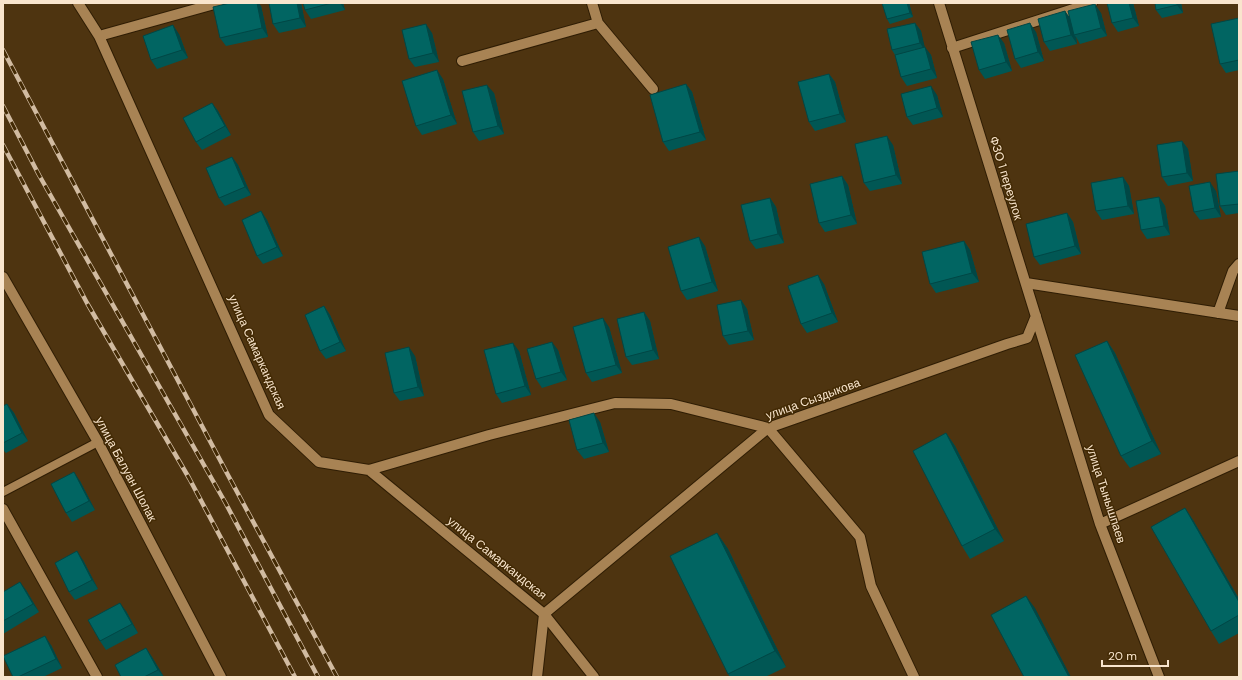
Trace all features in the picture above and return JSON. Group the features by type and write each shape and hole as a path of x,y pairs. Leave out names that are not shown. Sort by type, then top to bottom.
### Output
{"street":[{"name":"улица Самаркандская","path":"78,3 99,36 269,415 319,462 369,470 544,614 594,677"},
{"path":"99,36 218,3"},
{"path":"592,3 598,23 653,89"},
{"name":"ФЗО 1 переулок","path":"939,3 1036,316"},
{"path":"952,48 1092,3"},
{"path":"462,61 598,23"},
{"path":"1218,313 1233,270 1239,264"},
{"name":"улица Балуан Шолак","path":"3,277 98,442 221,677"},
{"path":"1026,284 1239,316"},
{"name":"улица Сыздыкова","path":"544,614 768,428 1027,338 1036,316"},
{"name":"улица Тынышпаев","path":"1036,316 1100,524 1159,677"},
{"path":"369,470 489,436 615,403 671,404 768,428 860,537 871,586 914,677"},
{"path":"1100,524 1239,461"},
{"path":"3,509 97,677"},
{"path":"537,677 544,614"}],"lane":[{"path":"3,492 98,442"}],"building":[{"path":"230,3 257,3 262,28 220,38 213,7"},
{"path":"269,3 297,3 300,18 273,24"},
{"path":"303,3 332,3 305,10"},
{"path":"882,3 907,3 910,13 887,19"},
{"path":"1107,3 1129,3 1133,18 1112,23"},
{"path":"1155,3 1177,3 1177,5 1156,10"},
{"path":"1095,4 1101,28 1074,35 1068,11"},
{"path":"1065,11 1071,35 1044,42 1038,19"},
{"path":"1239,18 1239,60 1220,64 1211,24"},
{"path":"915,23 920,43 892,50 887,29"},
{"path":"1030,23 1038,52 1015,59 1007,30"},
{"path":"426,24 433,53 409,59 402,30"},
{"path":"173,25 182,50 151,60 143,36"},
{"path":"998,35 1006,62 979,70 971,42"},
{"path":"925,47 931,69 901,77 895,55"},
{"path":"437,70 451,115 416,126 402,81"},
{"path":"829,74 840,114 809,122 798,82"},
{"path":"686,84 700,132 663,142 650,95"},
{"path":"487,85 498,126 473,132 462,91"},
{"path":"931,86 937,108 907,117 901,94"},
{"path":"212,103 225,126 196,142 183,118"},
{"path":"887,136 896,175 864,183 855,144"},
{"path":"1182,141 1187,173 1162,177 1157,145"},
{"path":"232,157 245,187 219,198 206,168"},
{"path":"1239,171 1239,204 1220,206 1216,174"},
{"path":"842,176 851,215 819,223 810,184"},
{"path":"1123,177 1128,206 1096,211 1091,183"},
{"path":"1210,182 1215,208 1194,212 1189,186"},
{"path":"1159,197 1164,226 1141,230 1136,201"},
{"path":"770,198 778,234 750,241 741,205"},
{"path":"261,211 277,247 257,256 242,220"},
{"path":"1067,213 1075,246 1034,257 1026,224"},
{"path":"699,237 712,282 681,291 668,247"},
{"path":"964,241 972,273 930,284 922,252"},
{"path":"818,275 832,313 801,324 788,286"},
{"path":"741,300 748,331 723,336 717,305"},
{"path":"324,306 340,342 320,351 305,315"},
{"path":"644,312 653,350 626,357 617,319"},
{"path":"603,318 616,365 586,373 573,327"},
{"path":"1107,341 1152,441 1121,456 1075,355"},
{"path":"552,342 561,372 536,379 527,349"},
{"path":"513,343 525,386 496,394 484,350"},
{"path":"409,347 418,387 394,393 385,353"},
{"path":"7,404 22,433 3,443 3,406"},
{"path":"594,413 603,443 577,450 569,420"},
{"path":"946,433 995,529 962,546 913,451"},
{"path":"74,472 89,501 66,513 51,484"},
{"path":"1185,508 1239,602 1239,615 1211,631 1151,527"},
{"path":"717,533 775,651 728,674 670,556"},
{"path":"77,551 92,580 69,592 55,563"},
{"path":"20,582 33,604 3,621 3,592"},
{"path":"1026,596 1069,677 1024,677 991,615"},
{"path":"120,603 132,624 100,641 88,620"},
{"path":"45,636 56,659 18,677 13,677 3,656"},
{"path":"146,648 158,670 144,677 121,677 115,665"}],"railway":[{"path":"3,50 229,477 337,677"},
{"path":"3,106 39,175 225,502 318,677"},
{"path":"3,145 87,303 189,478 295,677"}]}
